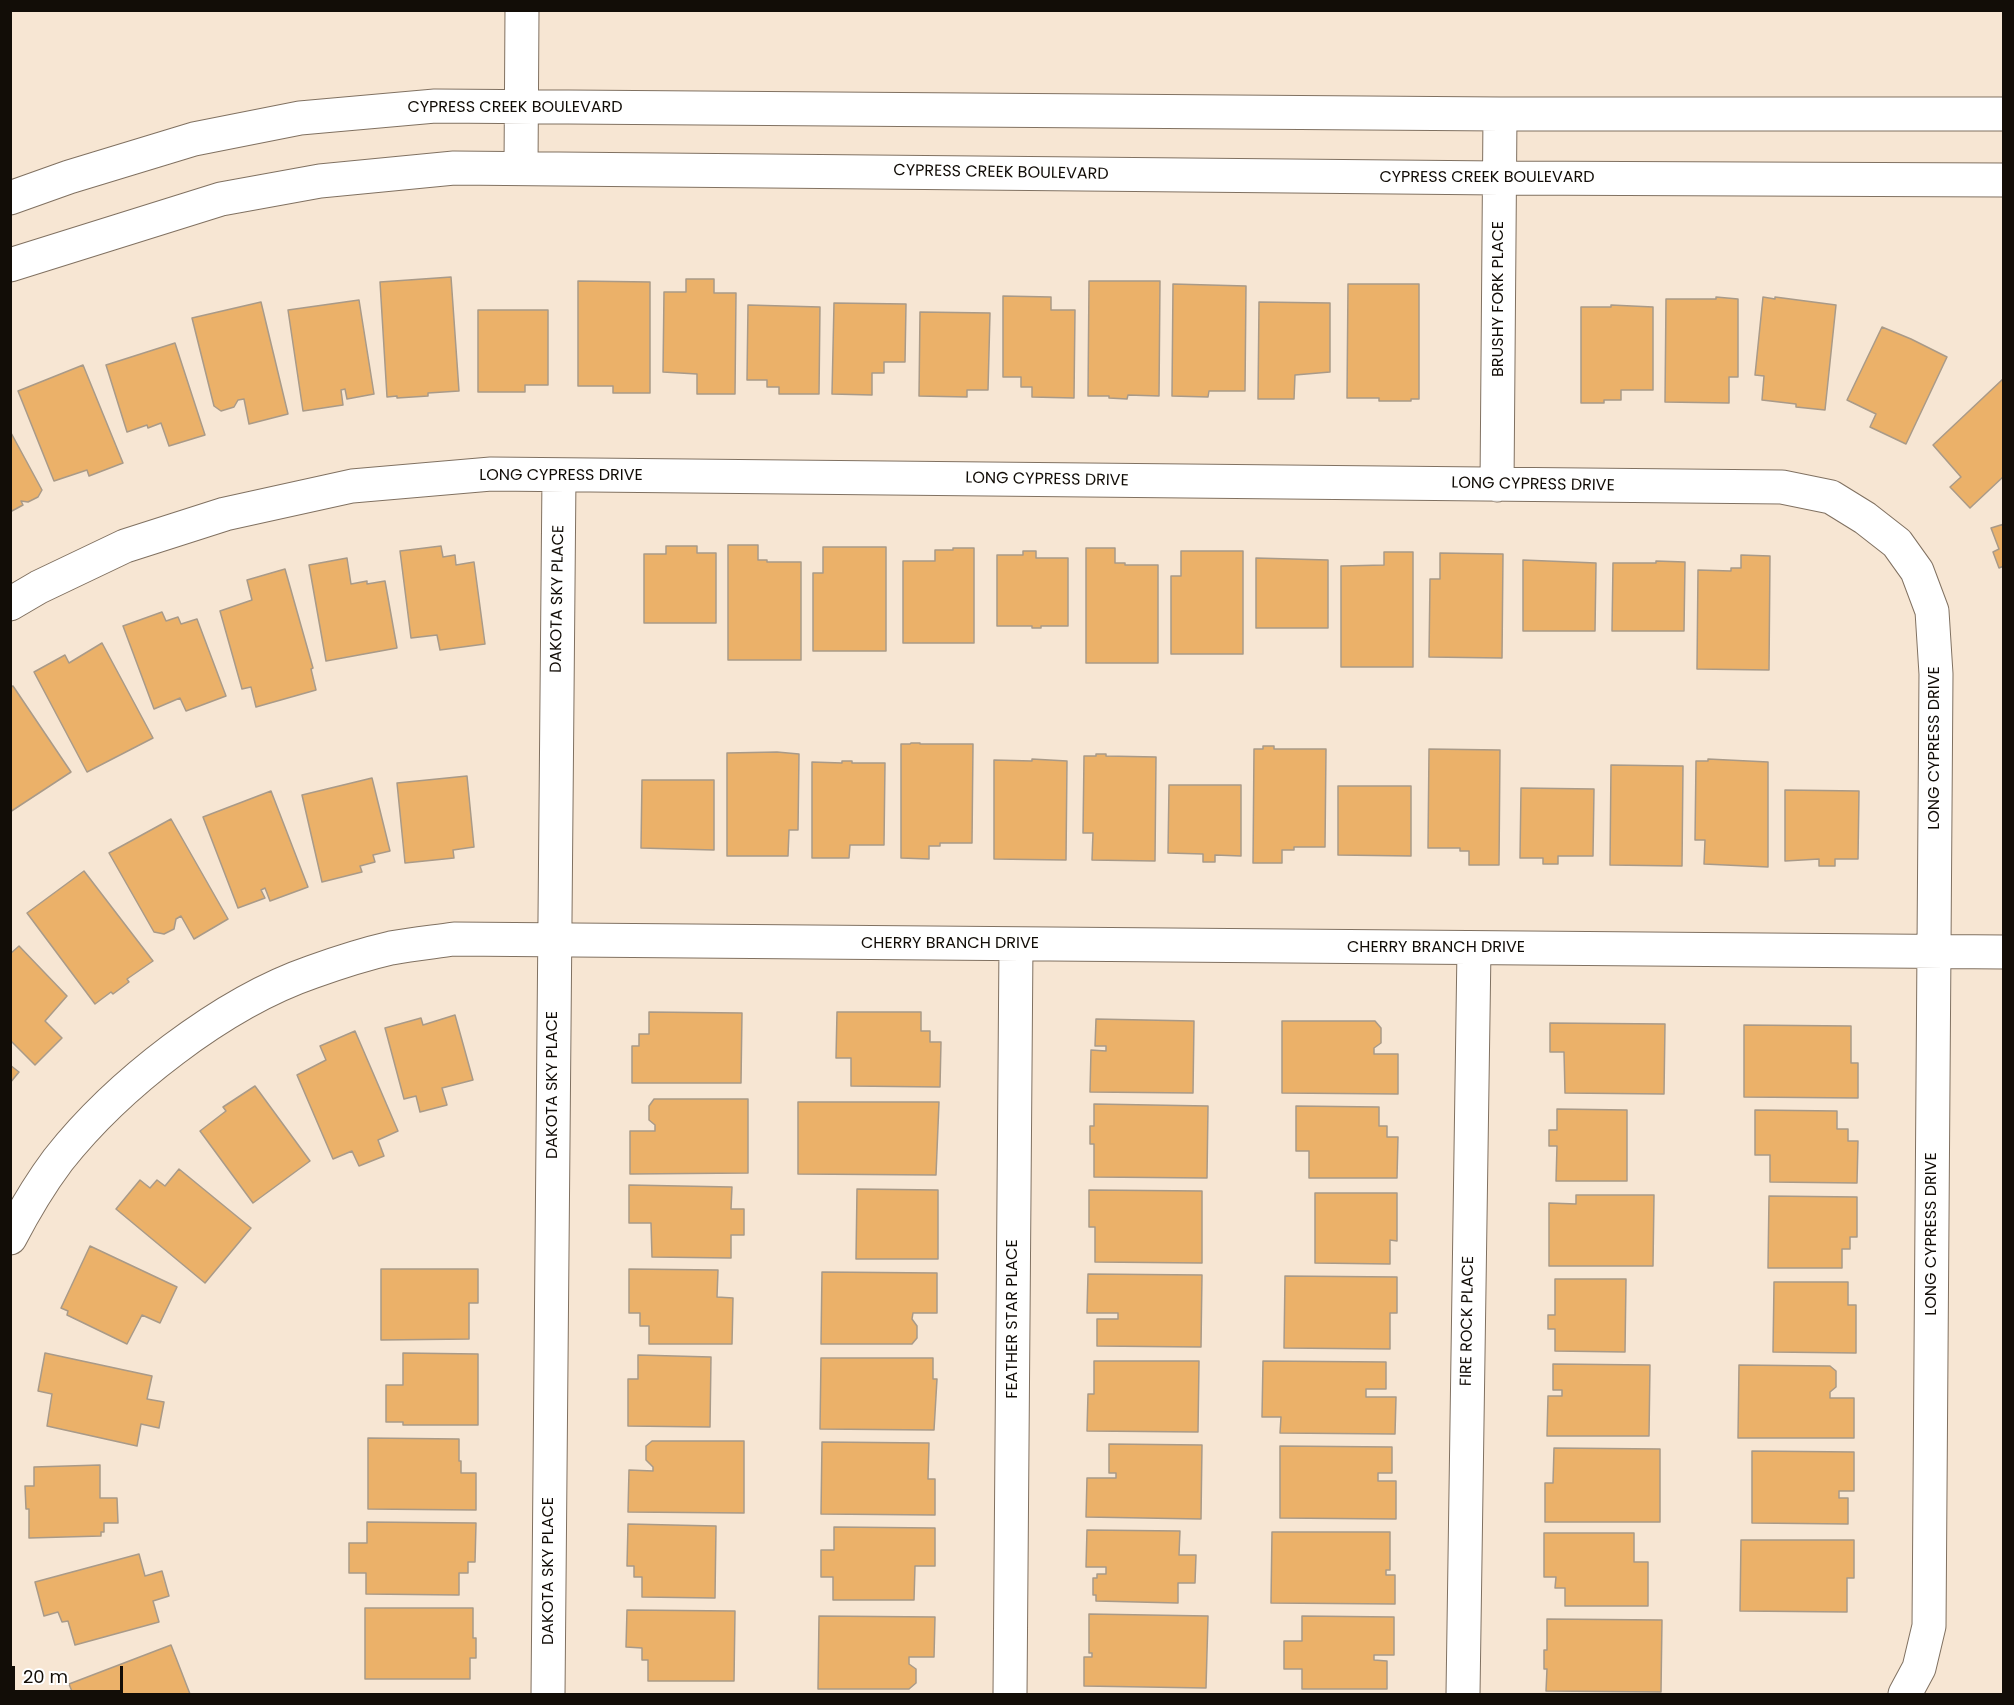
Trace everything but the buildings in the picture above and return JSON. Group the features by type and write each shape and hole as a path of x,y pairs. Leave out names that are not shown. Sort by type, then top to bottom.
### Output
{"street":[{"path":"521,168 522,10"},
{"name":"CYPRESS CREEK BOULEVARD","path":"10,198 69,177 194,139 300,117 435,106 1500,114 2004,114"},
{"name":"BRUSHY FORK PLACE","path":"1497,485 1500,114"},
{"name":"CYPRESS CREEK BOULEVARD","path":"10,265 221,198 320,181 454,168 1500,178 2004,180"},
{"name":"LONG CYPRESS DRIVE","path":"10,604 39,587 125,546 225,514 352,486 491,474 1782,487 1831,496 1865,518 1897,543 1917,571 1932,611 1936,674 1929,1626 1919,1668 1905,1695"},
{"name":"DAKOTA SKY PLACE","path":"548,1695 559,475"},
{"name":"CHERRY BRANCH DRIVE","path":"10,1238 25,1210 58,1160 106,1108 170,1052 249,1000 311,972 390,948 454,939 2004,952"},
{"name":"FEATHER STAR PLACE","path":"1010,1695 1016,944"},
{"name":"FIRE ROCK PLACE","path":"1463,1695 1474,948"}]}
